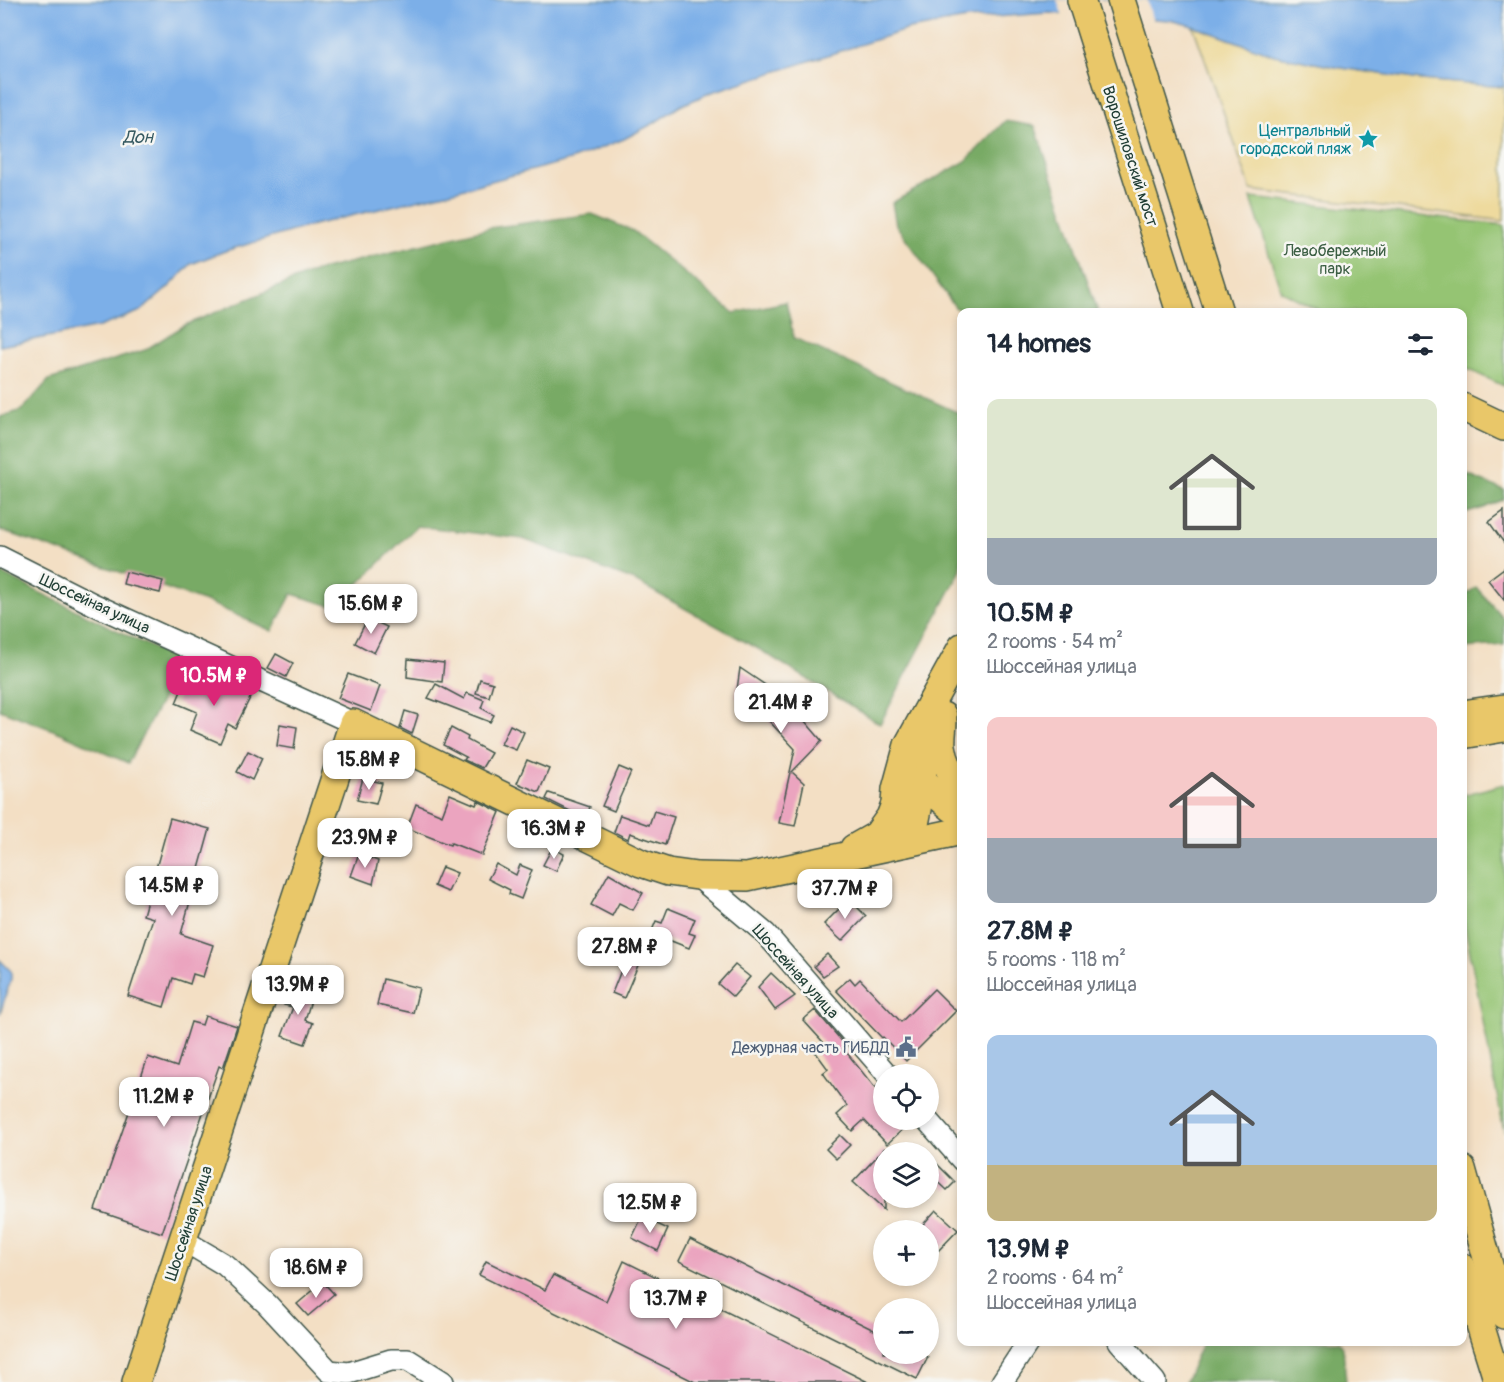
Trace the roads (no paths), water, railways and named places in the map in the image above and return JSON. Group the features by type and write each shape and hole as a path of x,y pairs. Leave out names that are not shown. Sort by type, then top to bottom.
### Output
{"main road":[{"name":"Ворошиловский мост","path":"1082,0 1179,308"},
{"path":"1121,0 1219,308"},
{"path":"1467,409 1504,427"},
{"path":"1467,430 1504,446"},
{"path":"840,856 877,835 890,817 908,745 957,656"},
{"path":"905,843 915,824 921,778 931,738 957,690"},
{"path":"1467,713 1504,708"},
{"path":"943,715 942,746 948,766 957,782"},
{"name":"Шоссейная улица","path":"136,1382 353,723 641,863 668,872 697,876 747,877 957,832"},
{"path":"1467,734 1504,728"},
{"path":"917,730 916,755 921,778 939,798 957,811"},
{"path":"1467,1187 1504,1315"},
{"path":"1467,1283 1498,1382"}],"street":[{"name":"Шоссейная улица","path":"0,557 93,604 353,723"},
{"name":"Шоссейная улица","path":"697,876 765,934 878,1064"},
{"path":"939,1128 952,1138"},
{"path":"183,1240 225,1265 267,1304 329,1371 349,1373 391,1360 408,1360 443,1382"},
{"path":"1002,1382 1026,1346"},
{"path":"1123,1346 1155,1382"}],"water":[{"name":"Дон","path":"0,0 1504,0 1504,87 1421,80 1274,55 1170,20 1048,13 967,19 909,29 712,92 680,106 624,139 570,160 313,225 225,251 191,264 141,311 99,327 0,346"},
{"path":"0,960 11,971 11,979 0,1014"}],"place":[{"name":"Центральный городской пляж","path":"1368,139"},
{"name":"Дежурная часть ГИБДД","path":"906,1047"}],"park label":[{"name":"Левобережный парк","path":"1335,259"}]}
